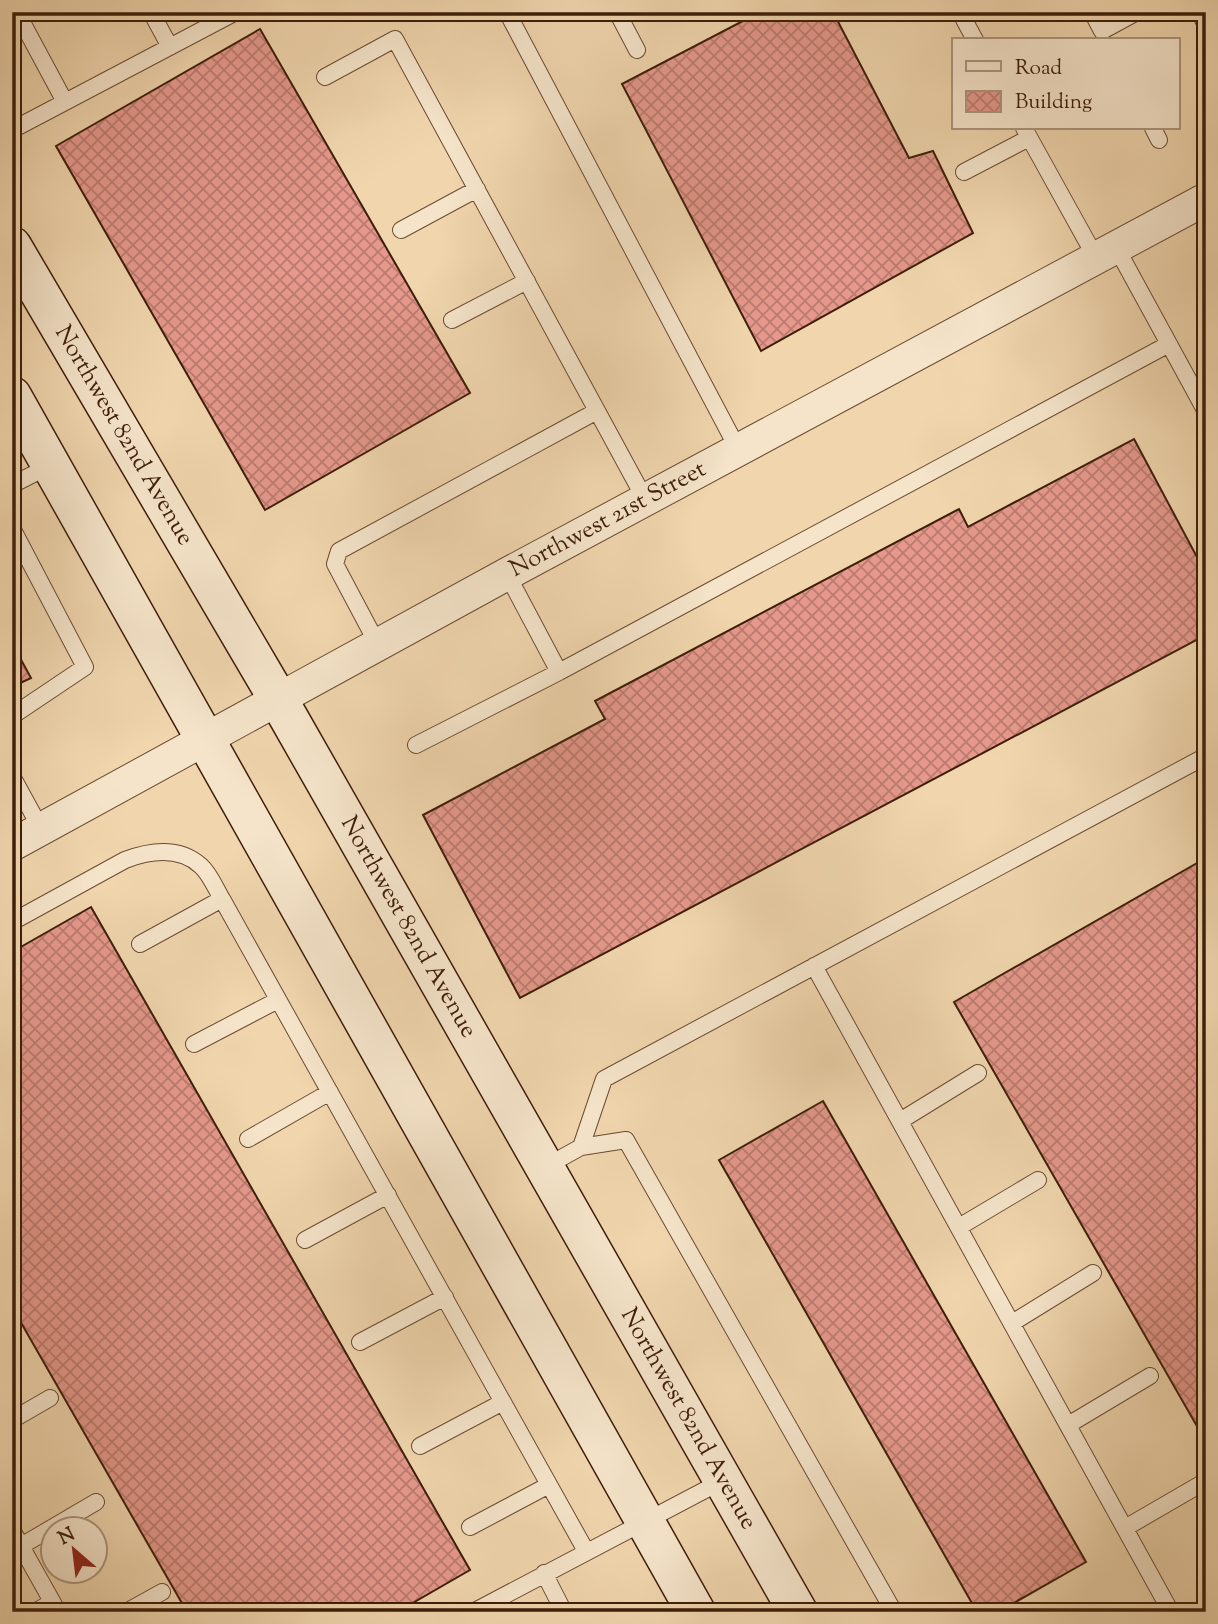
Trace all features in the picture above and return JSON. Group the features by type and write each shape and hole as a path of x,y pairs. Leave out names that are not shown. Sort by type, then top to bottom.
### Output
{"street":[{"name":"Northwest 21st Street","path":"12,845 507,574 1106,252 1204,205"},
{"name":"Northwest 82nd Avenue","path":"12,246 278,699 798,1612"},
{"path":"12,396 695,1612"}],"lane":[{"path":"151,12 170,47"},
{"path":"12,130 236,12"},
{"path":"507,12 739,451"},
{"path":"617,12 637,50"},
{"path":"960,12 974,38"},
{"path":"1092,12 1105,36 1136,12"},
{"path":"1199,12 1206,24"},
{"path":"22,22 65,102"},
{"path":"325,77 395,39 646,501"},
{"path":"964,172 1026,133 1169,344 1206,412"},
{"path":"401,230 477,189"},
{"path":"452,320 527,281"},
{"path":"416,745 559,672 1169,344"},
{"path":"378,645 335,564 339,551 597,411"},
{"path":"12,485 51,465"},
{"path":"12,528 85,667 15,714 12,721"},
{"path":"507,574 559,672"},
{"path":"581,1147 604,1079 1206,756"},
{"path":"12,776 41,829"},
{"path":"12,922 125,860 144,853 164,851 184,856 201,866 586,1551"},
{"path":"140,944 222,900"},
{"path":"814,966 1171,1612"},
{"path":"194,1044 278,1000"},
{"path":"900,1121 978,1073"},
{"path":"248,1139 330,1092"},
{"path":"545,1168 581,1147 626,1140 894,1612"},
{"path":"959,1227 1038,1180"},
{"path":"305,1240 388,1195"},
{"path":"1012,1323 1093,1273"},
{"path":"360,1342 444,1297"},
{"path":"1068,1425 1150,1376"},
{"path":"12,1420 50,1398"},
{"path":"420,1446 503,1402"},
{"path":"473,1612 724,1480"},
{"path":"1125,1528 1206,1481"},
{"path":"470,1527 549,1485"},
{"path":"21,1546 96,1502"},
{"path":"12,1530 55,1607 35,1612"},
{"path":"544,1573 564,1612"},
{"path":"126,1612 162,1592"}],"building":[{"path":"760,12 833,12 909,158 933,151 973,233 761,351 622,84"},
{"path":"260,29 470,393 265,510 56,146"},
{"path":"1134,439 1206,574 1206,635 520,998 423,815 605,719 595,701 959,509 968,527"},
{"path":"12,643 31,678 12,687"},
{"path":"1206,858 1206,1442 954,1002"},
{"path":"91,907 470,1570 397,1612 187,1612 12,1307 12,952"},
{"path":"823,1101 1086,1562 998,1612 977,1612 719,1160"}]}
